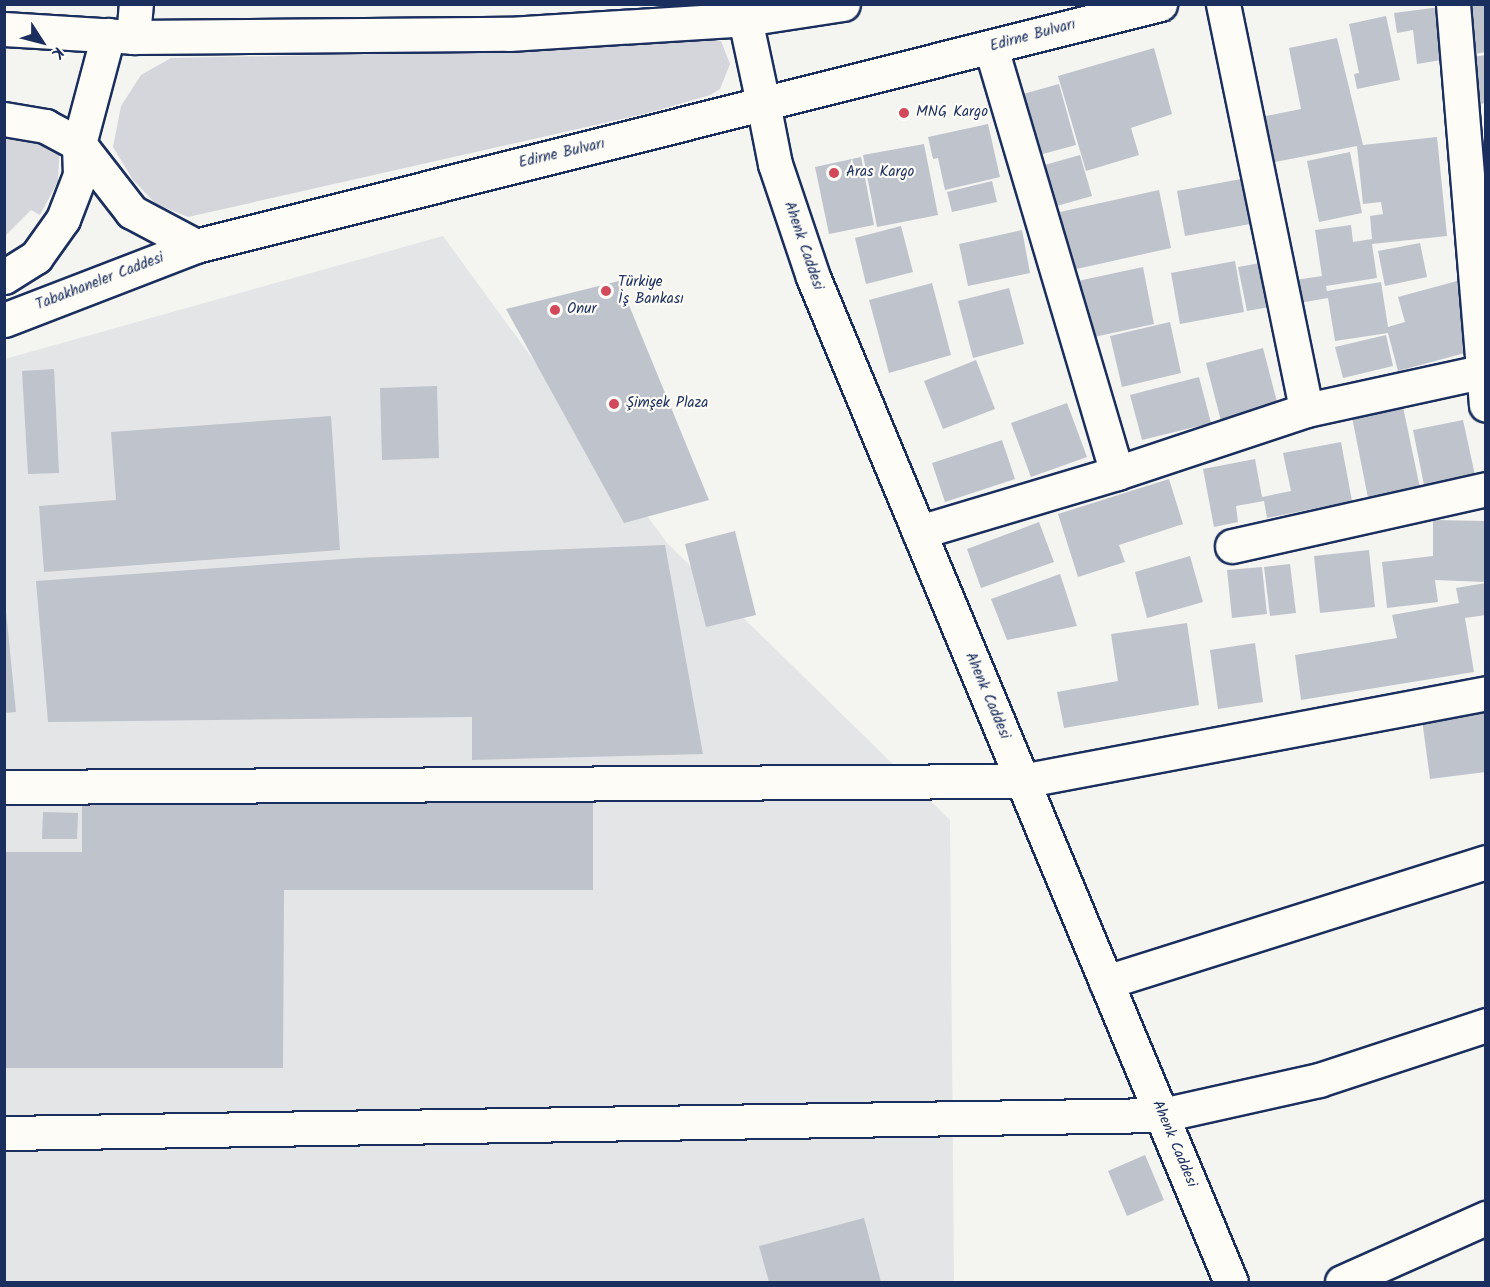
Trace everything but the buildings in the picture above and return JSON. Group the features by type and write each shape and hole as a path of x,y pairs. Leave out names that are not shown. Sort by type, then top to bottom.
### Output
{"main road":[{"path":"4,277 36,257 63,219 80,175 79,144 121,36 136,4"},
{"path":"4,29 121,36 509,34 843,4"},
{"name":"Edirne Bulvarı","path":"196,246 1160,4"},
{"path":"1223,4 1306,410"},
{"path":"1453,4 1480,372 1485,405"},
{"name":"Ahenk Caddesi","path":"744,12 775,164 813,277 1232,1282"},
{"path":"991,48 1117,473"},
{"path":"4,119 45,126 79,144 132,212 196,246"},
{"name":"Tabakhaneler Caddesi","path":"4,320 196,246"},
{"path":"36,257 41,287 51,300"},
{"path":"919,532 1117,473 1306,410 1480,372"},
{"path":"1232,546 1485,489"},
{"path":"4,787 1022,781 1485,693"},
{"path":"1106,982 1485,862"},
{"path":"4,1133 1162,1116 1319,1080 1485,1024"},
{"path":"1342,1282 1485,1218"}],"shaded area":[{"path":"699,38 721,41 730,64 720,89 710,95 648,113 188,217 156,204 133,180 113,147 121,106 141,75 171,58 427,53"},
{"path":"5,131 60,137 58,181 40,215 31,210 5,236"},
{"path":"443,236 667,543 950,820 954,1282 5,1282 5,359"}],"place":[{"name":"MNG Kargo","path":"904,113"},
{"name":"Aras Kargo","path":"834,173"},
{"name":"Türkiye İş Bankası","path":"606,291"},
{"name":"Onur","path":"555,310"},
{"name":"Şimşek Plaza","path":"614,404"}]}
